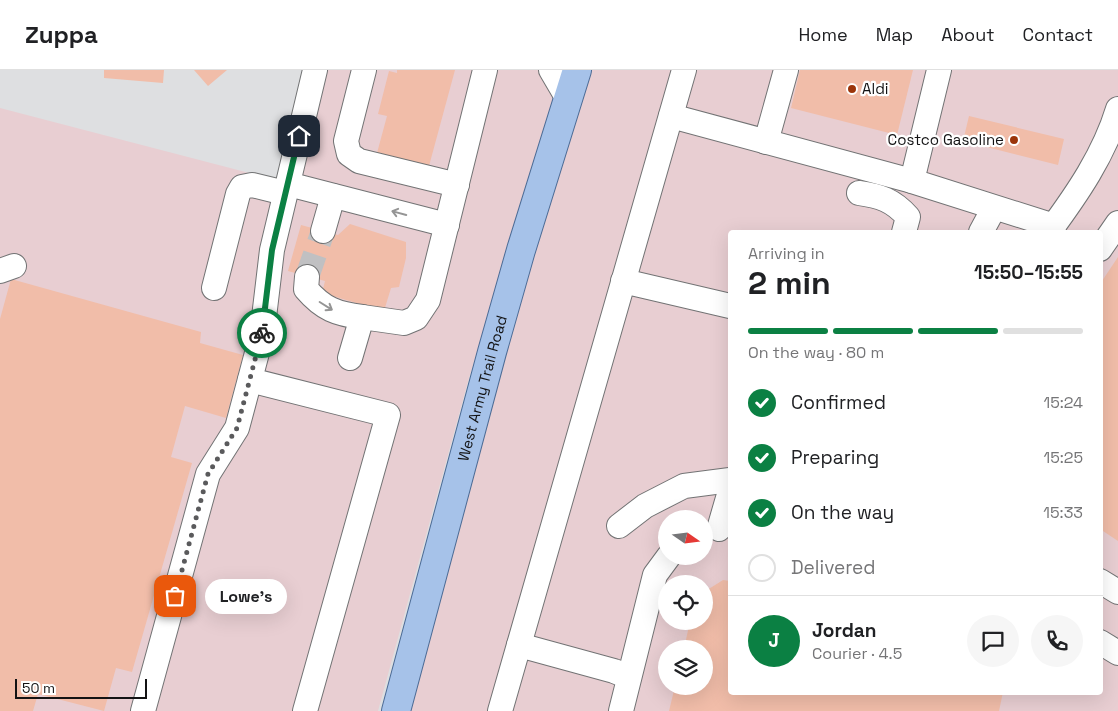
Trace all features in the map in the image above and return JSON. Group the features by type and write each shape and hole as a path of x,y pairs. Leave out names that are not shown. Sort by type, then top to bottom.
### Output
{"main road":[{"name":"West Army Trail Road","path":"398,709 492,352 521,250 578,70"}],"lane":[{"path":"143,711 208,474 237,428 250,380 262,334 272,250 315,70"},
{"path":"364,70 346,141 349,154 359,161 457,185"},
{"path":"307,276 306,289 324,306 339,314 404,323 416,318 428,300 485,70"},
{"path":"551,70 568,99"},
{"path":"500,711 684,70"},
{"path":"766,142 786,70"},
{"path":"912,181 938,70"},
{"path":"671,116 912,181 1052,229 1079,191 1112,130 1118,109"},
{"path":"214,288 238,194 242,187 252,185 287,188 333,196 447,225"},
{"path":"859,193 882,196 897,205 908,216 904,230"},
{"path":"322,231 333,196"},
{"path":"982,230 994,208"},
{"path":"1103,245 1118,223"},
{"path":"623,281 728,306"},
{"path":"350,358 362,317"},
{"path":"250,380 388,415 305,711"},
{"path":"620,526 645,506 684,486 728,480"},
{"path":"718,529 728,497"},
{"path":"621,711 654,575 662,565"},
{"path":"1103,582 1118,592"},
{"path":"1103,644 1118,654"},
{"path":"519,645 614,670 629,677"}],"shaded area":[{"path":"307,70 565,70 469,378 378,711 0,711 0,108 280,181"},
{"path":"586,70 1118,70 1118,711 403,711"}],"building":[{"path":"104,70 164,70 163,83 104,78"},
{"path":"194,70 227,70 208,86"},
{"path":"397,70 455,70 429,166 377,153 387,116 378,114 389,71 397,73"},
{"name":"Aldi","path":"800,70 913,70 897,135 791,108"},
{"name":"Costco Gasoline","path":"969,116 1064,139 1058,165 963,141"},
{"path":"350,224 406,242 406,258 399,287 391,288 384,311 322,293 325,281 288,271 301,225 338,235"},
{"path":"1118,257 1118,541 1103,531 1103,280"},
{"path":"11,279 201,332 200,343 243,355 226,418 185,406 171,457 192,463 132,672 116,668 104,711 38,694 33,711 0,711 0,319"},
{"path":"723,580 728,581 728,695 1002,695 999,711 669,711 673,695 713,695 713,640 686,640 688,630 713,630 713,586"}],"tunnel":[{"path":"307,277 323,231"}],"way so far":[{"path":"175,596 208,474 237,428 262,333"}],"place":[{"name":"Aldi","path":"852,89"},
{"name":"Costco Gasoline","path":"1014,140"},
{"name":"Lowe's","path":"175,596"}],"route":[{"path":"262,333 272,250 299,136"}]}
